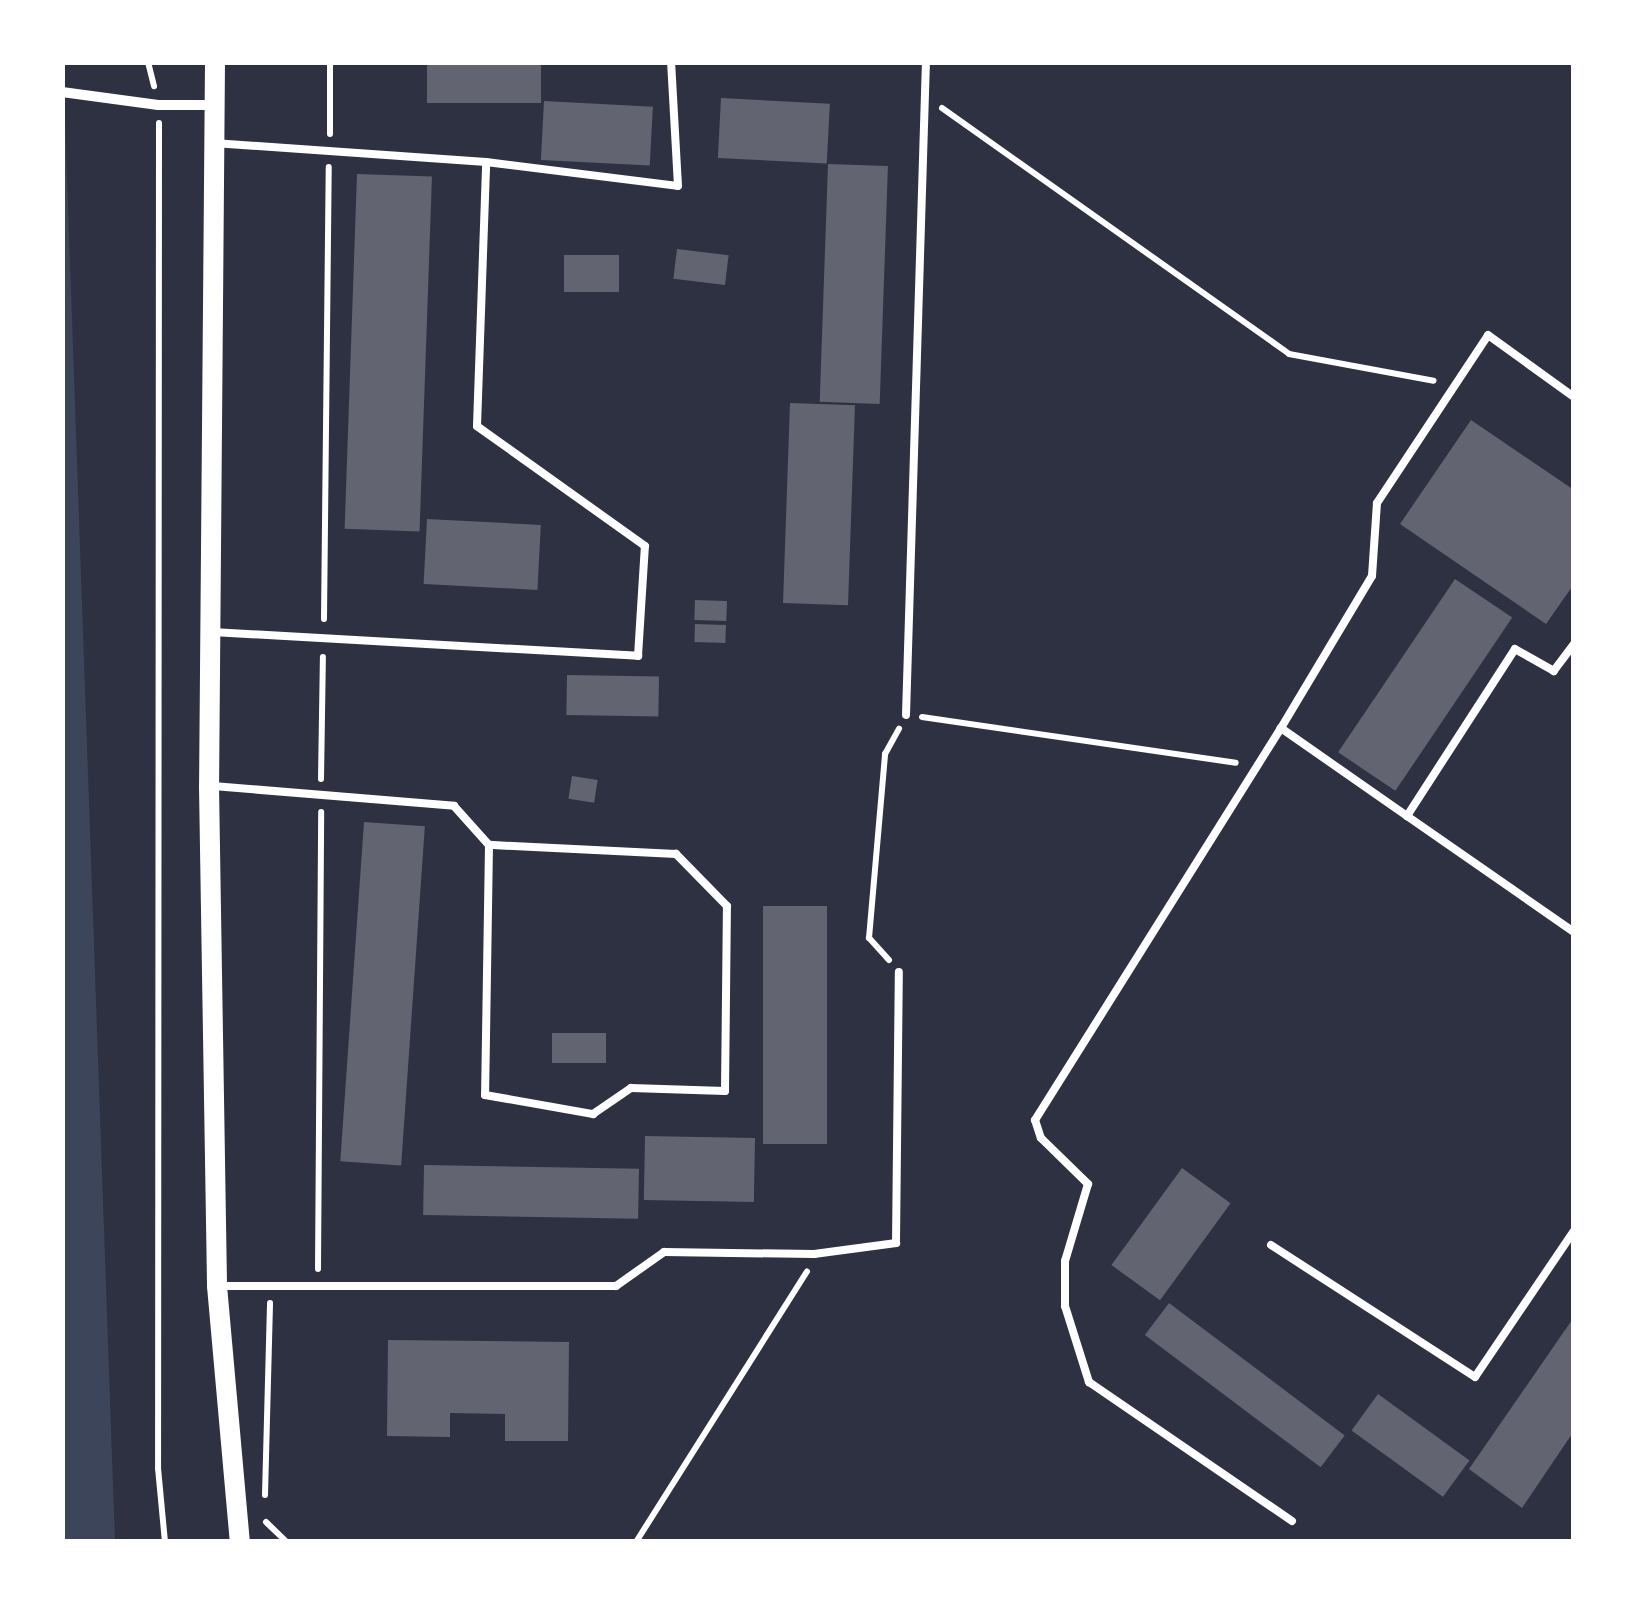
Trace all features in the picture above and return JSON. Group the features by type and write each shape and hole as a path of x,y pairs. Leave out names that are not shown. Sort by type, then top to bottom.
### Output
{"main road":[{"path":"215,62 209,786 217,1286 240,1542"}],"street":[{"path":"62,92 158,106 214,104"}],"lane":[{"path":"214,142 486,162 678,186 671,62"},
{"path":"906,715 926,62"},
{"path":"210,632 638,656 644,546 477,426 486,162"},
{"path":"1292,1521 1088,1382 1065,1306 1066,1261 1088,1184 1041,1138 1035,1120 1372,576 1377,503 1488,335 1574,397"},
{"path":"1407,816 1515,649 1554,672 1574,644"},
{"path":"1281,728 1574,932"},
{"path":"209,786 454,806 489,845 485,1095 593,1114 630,1088 725,1091 728,906 676,854 489,845"},
{"path":"217,1286 616,1286 664,1252 819,1253 896,1243 900,972"},
{"path":"1271,1244 1475,1377 1574,1231"}],"path":[{"path":"148,62 158,106 158,1468 165,1542"},
{"path":"286,1542 264,1520 270,1296 318,1286 330,62"},
{"path":"926,96 1289,354 1455,385"},
{"path":"900,972 869,938 885,754 906,715 1257,766"},
{"path":"636,1542 819,1253"}],"shaded area":[{"path":"63,63 115,1542 62,1541"}],"building":[{"path":"427,62 541,62 541,103 427,103"},
{"path":"721,98 830,104 827,164 718,158"},
{"path":"544,101 653,107 650,166 541,160"},
{"path":"828,164 888,166 880,404 820,402"},
{"path":"357,174 432,177 420,531 345,529"},
{"path":"677,249 729,255 725,285 673,279"},
{"path":"564,255 619,255 619,292 564,292"},
{"path":"790,403 855,405 848,605 783,603"},
{"path":"1471,420 1574,490 1574,584 1546,624 1400,524"},
{"path":"427,519 541,525 537,590 424,584"},
{"path":"1455,579 1512,618 1395,791 1338,752"},
{"path":"695,600 727,601 726,621 694,620"},
{"path":"695,624 726,625 725,643 694,642"},
{"path":"567,675 659,677 658,717 566,715"},
{"path":"572,776 598,780 594,803 568,799"},
{"path":"364,822 425,826 401,1165 340,1161"},
{"path":"763,906 827,906 827,1144 763,1144"},
{"path":"552,1033 606,1033 606,1063 552,1063"},
{"path":"645,1136 755,1138 754,1202 644,1200"},
{"path":"424,1165 639,1169 638,1219 423,1215"},
{"path":"1182,1168 1231,1203 1160,1300 1111,1265"},
{"path":"1169,1303 1345,1435 1321,1467 1145,1335"},
{"path":"1574,1317 1574,1431 1522,1508 1469,1469"},
{"path":"388,1340 569,1342 568,1441 505,1441 505,1414 450,1413 450,1437 387,1436"},
{"path":"1378,1394 1469,1460 1443,1497 1352,1430"}]}
